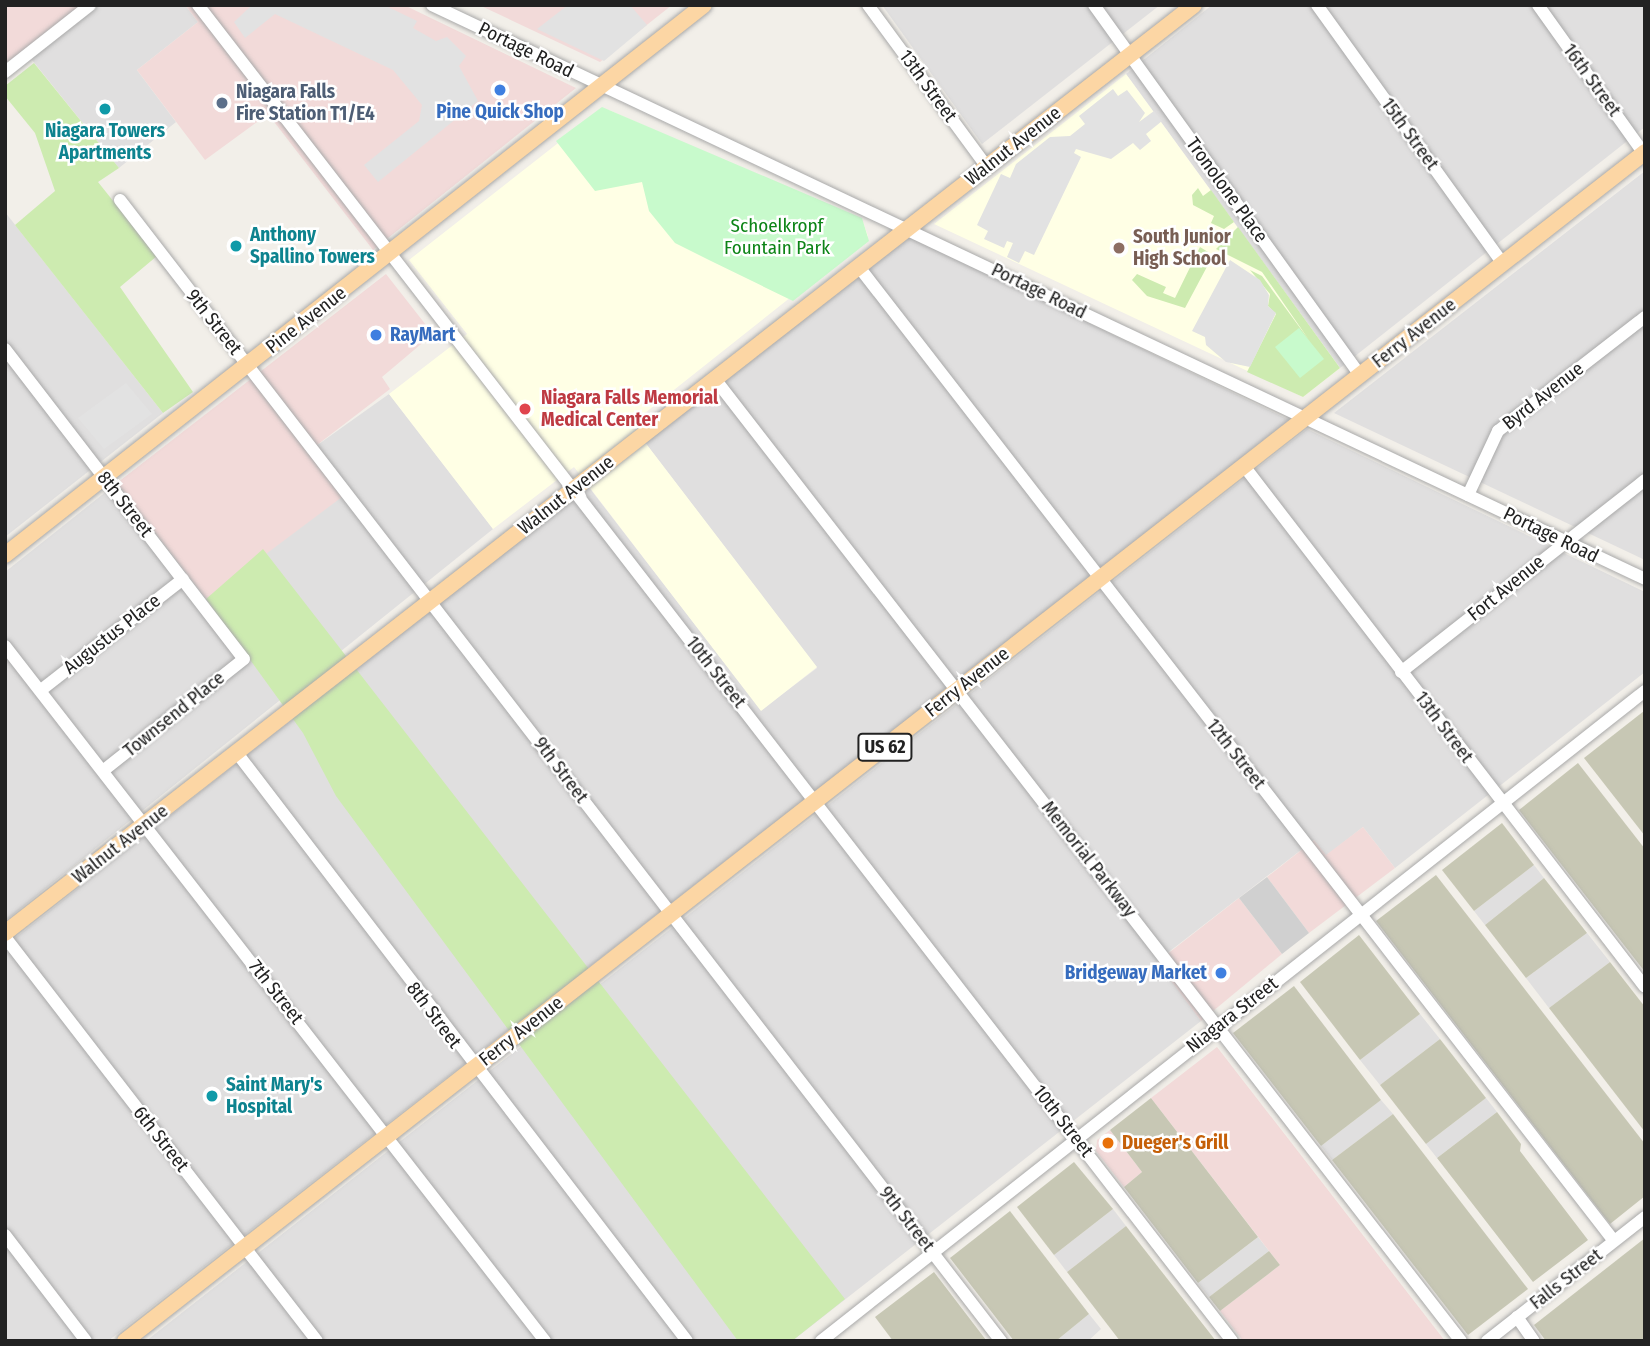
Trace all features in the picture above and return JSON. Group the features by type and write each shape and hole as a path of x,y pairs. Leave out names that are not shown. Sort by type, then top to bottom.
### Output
{"main road":[{"name":"Pine Avenue","path":"5,555 704,5"},
{"name":"Walnut Avenue","path":"5,935 1194,5"},
{"name":"Ferry Avenue","path":"125,1341 1644,153"}],"street":[{"path":"5,72 90,5"},
{"name":"10th Street","path":"198,5 1232,1341"},
{"name":"Portage Road","path":"432,5 1645,579"},
{"name":"13th Street","path":"868,5 987,167"},
{"name":"Tronolone Place","path":"1094,5 1360,375"},
{"name":"15th Street","path":"1317,5 1503,264"},
{"name":"16th Street","path":"1538,5 1644,153"},
{"name":"9th Street","path":"120,200 1002,1341"},
{"name":"12th Street","path":"859,267 1614,1241"},
{"name":"Byrd Avenue","path":"1468,495 1497,431 1645,317"},
{"name":"8th Street","path":"5,349 244,659"},
{"name":"Memorial Parkway","path":"715,379 1461,1341"},
{"name":"13th Street","path":"1244,466 1645,987"},
{"name":"Fort Avenue","path":"1401,672 1645,480"},
{"name":"Augustus Place","path":"41,690 183,579"},
{"name":"7th Street","path":"5,646 146,823 545,1341"},
{"name":"Townsend Place","path":"104,770 244,659"},
{"name":"Niagara Street","path":"821,1341 1645,691"},
{"name":"8th Street","path":"237,753 474,1068 687,1341"},
{"name":"6th Street","path":"5,935 317,1341"},
{"name":"Falls Street","path":"1487,1341 1645,1217"},
{"path":"5,1236 86,1341"},
{"path":"1517,1317 1534,1341"}],"shaded area":[{"path":"5,5 91,5 5,72"},
{"path":"91,5 185,5 198,22 137,70 176,122 119,168 28,55"},
{"path":"185,5 404,5 576,88 373,250 268,114 205,160 137,70 198,22"},
{"path":"252,5 384,5 417,21 413,28 436,41 447,37 466,56 459,66 478,101 378,182 364,165 419,121 422,105 393,70 275,14 245,38 234,22"},
{"path":"479,5 672,5 600,62"},
{"path":"568,5 630,5 647,25 604,61 537,29"},
{"path":"882,5 1160,5 982,144"},
{"path":"1212,5 1645,5 1645,127 1340,368 1126,74"},
{"name":"South Junior High School","path":"1126,74 1340,368 1303,397 934,224"},
{"path":"1113,89 1118,96 1127,90 1145,113 1139,122 1154,111 1162,121 1146,134 1151,141 1140,150 1133,143 1111,159 1076,149 1074,153 1081,157 1034,255 1025,251 1019,263 1007,257 1013,243 1007,241 1004,248 984,239 988,231 977,225 1001,174 1010,178 1016,164 1050,137 1070,136 1085,124 1079,116"},
{"name":"Niagara Falls Memorial Medical Center","path":"609,110 863,222 868,236 631,424 817,667 761,711 574,467 493,529 389,394 467,334 409,260 599,111"},
{"path":"1645,171 1645,560 1334,413"},
{"path":"5,212 163,413 5,537"},
{"path":"909,236 1291,421 108,1341 5,1341 5,946 588,486 761,710 817,668 644,441"},
{"path":"1230,260 1260,280 1269,295 1268,306 1276,313 1250,367 1226,362 1206,345 1205,337 1192,331"},
{"path":"386,274 433,334 382,377 390,389 317,445 350,491 206,599 117,483"},
{"path":"126,383 152,414 104,449 78,418"},
{"path":"389,394 493,529 5,921 5,572 117,483 206,599 316,446"},
{"path":"1307,429 1645,592 1645,672 1395,868 1363,827 1326,856 1314,840 1157,961 1201,1021 792,1341 146,1341"},
{"path":"1645,711 1645,836 1584,758"},
{"path":"1578,763 1645,849 1645,972 1519,810"},
{"path":"1502,823 1534,865 1474,911 1442,870"},
{"path":"1363,827 1395,868 1309,933 1267,877 1314,840 1326,855"},
{"path":"1534,865 1544,878 1485,925 1474,911"},
{"path":"1436,875 1645,1144 1645,1196 1610,1224 1376,921"},
{"path":"1267,877 1309,933 1282,954 1239,898"},
{"path":"1544,878 1587,933 1526,978 1485,925"},
{"path":"1239,898 1282,954 1201,1021 1157,962"},
{"path":"1587,933 1610,962 1549,1008 1526,978"},
{"path":"1359,935 1420,1014 1360,1060 1300,982"},
{"path":"1610,962 1645,1007 1645,1132 1549,1008"},
{"path":"1294,986 1381,1100 1321,1146 1233,1033"},
{"path":"1420,1014 1440,1039 1380,1085 1360,1060"},
{"path":"1440,1039 1486,1098 1426,1144 1380,1085"},
{"path":"1217,1047 1445,1341 1243,1341 1220,1311 1280,1265 1151,1098"},
{"path":"1151,1098 1258,1237 1198,1283 1124,1187 1142,1172 1110,1130"},
{"path":"1486,1098 1497,1112 1437,1158 1426,1144"},
{"path":"1381,1100 1393,1114 1332,1160 1321,1146"},
{"path":"1497,1112 1521,1144 1520,1151 1588,1240 1533,1282 1437,1158"},
{"path":"1393,1114 1528,1289 1468,1335 1332,1160"},
{"path":"1110,1130 1142,1172 1124,1187 1096,1151 1097,1140"},
{"path":"1074,1162 1113,1209 1054,1255 1017,1207"},
{"path":"1113,1209 1126,1226 1067,1272 1054,1255"},
{"path":"1010,1211 1089,1314 1056,1341 1014,1341 950,1258"},
{"path":"1126,1226 1216,1341 1120,1341 1067,1272"},
{"path":"1258,1237 1269,1251 1209,1297 1198,1283"},
{"path":"1645,1238 1645,1341 1546,1341 1534,1325"},
{"path":"1269,1251 1280,1265 1220,1311 1209,1297"},
{"path":"934,1272 987,1341 893,1341 875,1317"},
{"path":"1089,1314 1101,1329 1088,1341 1056,1341"}],"green space":[{"path":"34,63 119,168 98,182 157,256 120,287 193,392 163,413 15,225 55,191 35,133 5,96 5,86"},
{"name":"Schoelkropf Fountain Park","path":"602,107 862,218 869,241 793,301 675,243 649,211 642,182 595,191 556,141"},
{"path":"1198,188 1203,196 1211,190 1234,222 1224,229 1211,223 1214,216 1193,205 1192,195"},
{"path":"1238,227 1340,368 1303,397 1247,372 1276,314 1268,306 1270,294 1250,270 1262,276 1309,340 1262,272 1216,249"},
{"path":"1200,247 1208,252 1209,263 1185,308 1147,296 1132,280 1137,274 1166,287 1163,293 1175,298"},
{"path":"1299,328 1324,359 1300,378 1275,347"},
{"path":"263,549 845,1299 792,1341 738,1341 336,796 303,733 206,599"}],"place":[{"name":"Pine Quick Shop","path":"500,90"},
{"name":"Niagara Falls Fire Station T1/E4","path":"222,103"},
{"name":"Niagara Towers Apartments","path":"105,109"},
{"name":"Anthony Spallino Towers","path":"236,246"},
{"name":"South Junior High School","path":"1119,248"},
{"name":"RayMart","path":"376,335"},
{"name":"Niagara Falls Memorial Medical Center","path":"525,409"},
{"name":"Bridgeway Market","path":"1221,973"},
{"name":"Saint Mary's Hospital","path":"212,1096"},
{"name":"Dueger's Grill","path":"1108,1143"}]}
